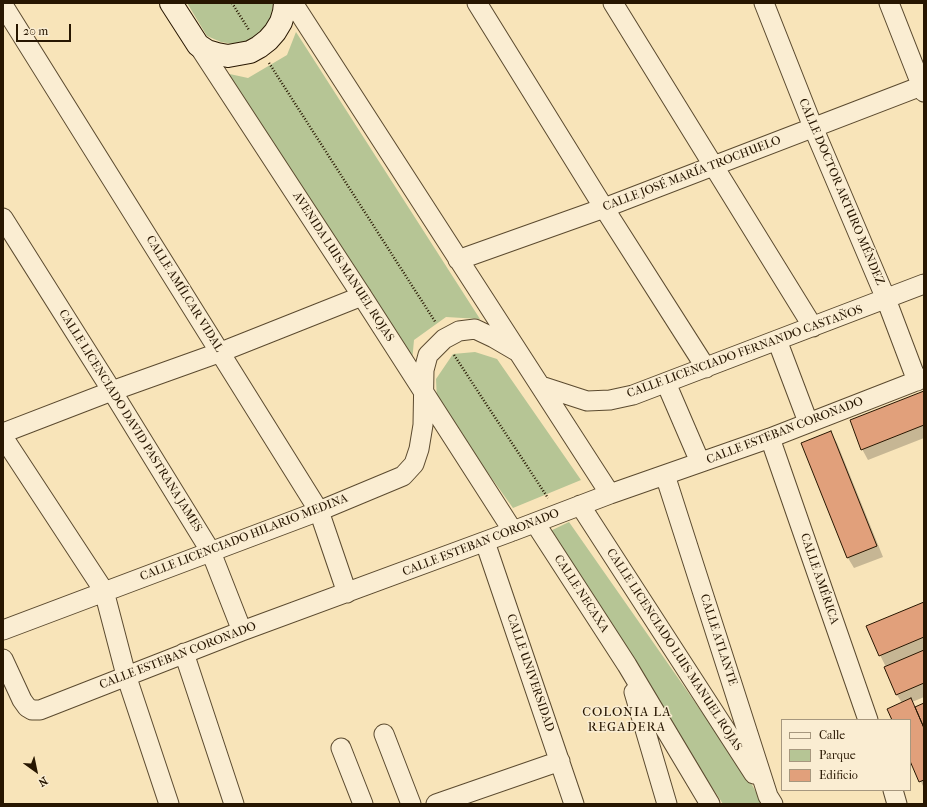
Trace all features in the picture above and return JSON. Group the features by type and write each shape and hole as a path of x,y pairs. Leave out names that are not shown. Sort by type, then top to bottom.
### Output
{"street":[{"name":"AVENIDA LUIS MANUEL ROJAS","path":"171,3 513,531"},
{"path":"198,45 207,51 228,56 250,52 268,40 275,32 281,22 285,3"},
{"path":"293,3 610,494"},
{"path":"477,3 604,208 706,368"},
{"path":"613,3 813,327"},
{"name":"CALLE DOCTOR ARTURO MÉNDEZ","path":"764,3 813,127 921,380"},
{"path":"889,3 923,88"},
{"name":"CALLE AMÍLCAR VIDAL","path":"3,5 319,511 347,593"},
{"name":"CALLE JOSÉ MARÍA TROCHUELO","path":"458,260 604,208 813,127 923,88"},
{"name":"CALLE LICENCIADO DAVID PASTRANA JAMES","path":"3,218 211,552 242,631"},
{"name":"CALLE LICENCIADO FERNANDO CASTAÑOS","path":"540,386 587,401 610,400 633,395 924,284"},
{"path":"3,433 112,391 220,352 362,296"},
{"path":"444,339 460,331 475,329 518,352"},
{"name":"CALLE LICENCIADO HILARIO MEDINA","path":"3,630 319,511 403,476 414,464 419,449 423,425 424,370 428,355 444,339"},
{"path":"777,340 808,422"},
{"name":"CALLE ESTEBAN CORONADO","path":"3,659 22,700 32,710 40,710 126,675 242,631 485,542 610,494 770,438 808,422 921,380"},
{"path":"666,383 700,462"},
{"path":"3,437 104,591 126,675 169,804"},
{"name":"CALLE AMÉRICA","path":"770,438 868,719"},
{"name":"CALLE ATLANTE","path":"665,475 771,800"},
{"name":"CALLE LICENCIADO LUIS MANUEL ROJAS","path":"580,505 771,800"},
{"name":"CALLE NECAXA","path":"535,523 627,666 710,804"},
{"name":"CALLE UNIVERSIDAD","path":"485,542 574,804"},
{"path":"184,653 234,804"},
{"name":"CALLE NECAXA","path":"627,666 667,804"},
{"path":"384,734 411,804"},
{"path":"342,748 363,804"},
{"path":"436,804 560,761"},
{"path":"893,791 898,804"}],"path":[{"path":"232,3 444,339 558,514"}],"green space":[{"path":"187,3 273,3 270,23 253,37 239,45 221,42 207,36"},
{"path":"296,32 480,319 446,317 414,340 412,362 225,73 248,78 287,55"},
{"path":"475,352 497,359 581,480 513,508 437,402 436,379 453,354"},
{"path":"569,522 748,778 763,804 723,804 546,533"}],"building":[{"path":"924,391 924,425 861,450 850,420"},
{"path":"831,431 877,546 847,558 801,443"},
{"path":"924,602 924,637 879,656 866,626"},
{"path":"924,650 924,683 896,695 884,667"},
{"path":"911,698 924,728 924,780 919,782 911,763 911,719 892,719 887,709"},
{"path":"924,703 924,728 915,707"}],"district":[{"name":"COLONIA LA REGADERA","path":"627,720"}]}
